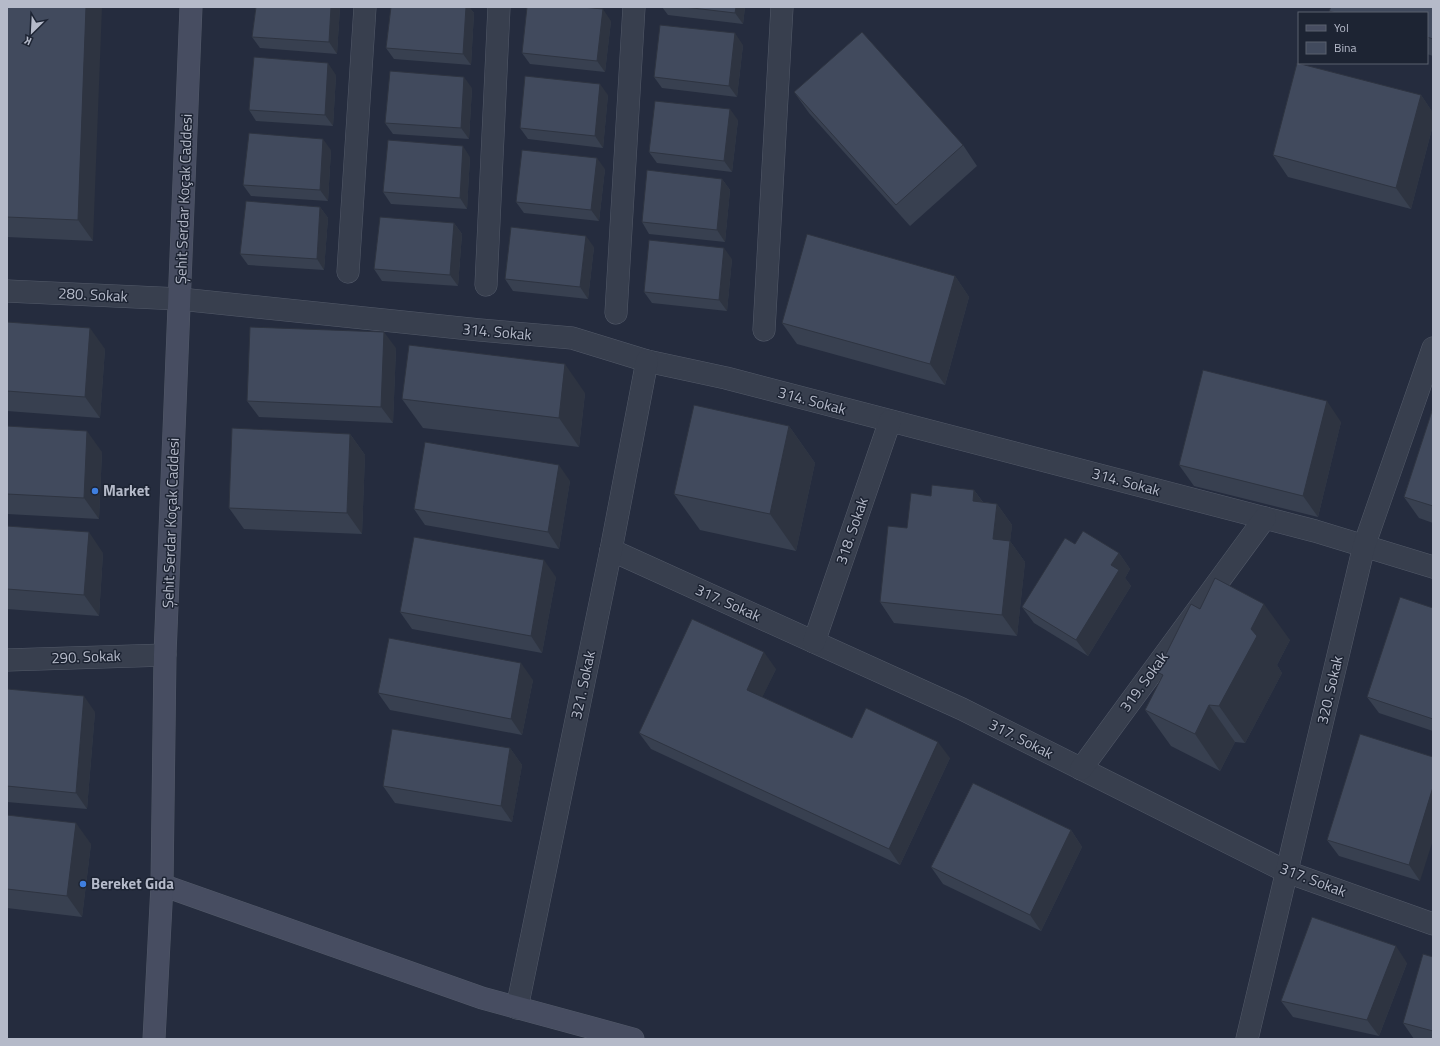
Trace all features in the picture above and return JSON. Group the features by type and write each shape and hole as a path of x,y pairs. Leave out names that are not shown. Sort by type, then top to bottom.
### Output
{"street":[{"name":"Şehit Serdar Koçak Caddesi","path":"154,1039 162,885 165,655 191,7"},
{"path":"348,272 365,7"},
{"path":"486,286 499,7"},
{"path":"616,313 634,7"},
{"path":"764,330 782,7"},
{"name":"280. Sokak","path":"7,291 180,299"},
{"name":"314. Sokak","path":"180,299 572,338 647,361 726,378 1315,531 1433,568"},
{"name":"320. Sokak","path":"1247,1039 1364,546 1433,348"},
{"name":"321. Sokak","path":"517,1008 611,550 647,361"},
{"name":"318. Sokak","path":"814,642 890,421"},
{"name":"319. Sokak","path":"1081,769 1265,518"},
{"name":"317. Sokak","path":"611,550 962,709 1287,872 1433,924"},
{"name":"290. Sokak","path":"7,660 165,655"},
{"path":"162,885 482,998 633,1039"}],"building":[{"path":"7,7 86,7 78,220 7,217"},
{"path":"256,7 331,7 329,42 252,37"},
{"path":"391,7 466,7 463,54 386,48"},
{"path":"527,7 582,7 603,9 597,61 522,53"},
{"path":"684,7 736,7 735,13"},
{"path":"1331,7 1433,7 1433,39 1428,37 1428,12 1329,11"},
{"path":"660,25 735,33 729,86 654,77"},
{"path":"862,32 963,145 896,205 794,92"},
{"path":"254,57 328,63 325,115 249,110"},
{"path":"1297,63 1421,95 1396,188 1273,155"},
{"path":"390,71 464,77 461,128 385,123"},
{"path":"525,76 600,84 595,136 520,128"},
{"path":"655,101 730,109 724,161 649,152"},
{"path":"249,133 323,139 320,190 243,185"},
{"path":"388,140 463,146 460,198 383,192"},
{"path":"522,150 597,158 591,210 516,202"},
{"path":"647,170 722,179 717,230 642,222"},
{"path":"246,201 320,207 317,259 240,254"},
{"path":"380,217 454,223 450,275 374,269"},
{"path":"511,227 586,236 580,287 505,279"},
{"path":"807,234 955,276 930,364 782,323"},
{"path":"649,240 724,248 719,300 644,292"},
{"path":"7,322 90,328 85,397 7,391"},
{"path":"250,327 384,332 381,407 247,401"},
{"path":"409,345 565,364 559,418 402,399"},
{"path":"1203,370 1327,401 1303,496 1179,465"},
{"path":"694,405 789,426 770,514 674,494"},
{"path":"1433,408 1433,506 1404,497"},
{"path":"7,426 87,431 84,498 7,494"},
{"path":"232,428 350,434 347,513 229,508"},
{"path":"425,442 559,465 548,532 414,509"},
{"path":"932,485 974,490 973,501 997,504 993,539 1010,541 1002,615 880,602 888,526 907,528 911,493 931,496"},
{"path":"7,526 89,532 84,595 7,589"},
{"path":"1083,531 1119,553 1111,565 1119,570 1076,640 1022,607 1065,538 1075,544"},
{"path":"414,537 544,560 531,636 400,612"},
{"path":"1215,578 1264,604 1251,629 1257,636 1219,706 1209,705 1195,734 1145,710 1163,675 1157,672 1191,604 1200,609"},
{"path":"1400,597 1433,608 1433,719 1367,697"},
{"path":"692,619 764,652 747,690 852,738 866,708 938,742 889,849 639,733"},
{"path":"389,638 521,663 511,719 378,693"},
{"path":"7,689 84,696 76,793 7,786"},
{"path":"392,729 510,748 501,806 383,786"},
{"path":"1360,734 1433,757 1433,787 1409,865 1327,840"},
{"path":"973,783 1071,830 1030,915 931,867"},
{"path":"7,815 76,823 67,896 7,889"},
{"path":"1312,917 1396,946 1367,1020 1281,1001"},
{"path":"1423,954 1433,957 1433,1031 1403,1023"}],"place":[{"name":"Market","path":"95,491"},
{"name":"Bereket Gıda","path":"83,884"}]}
